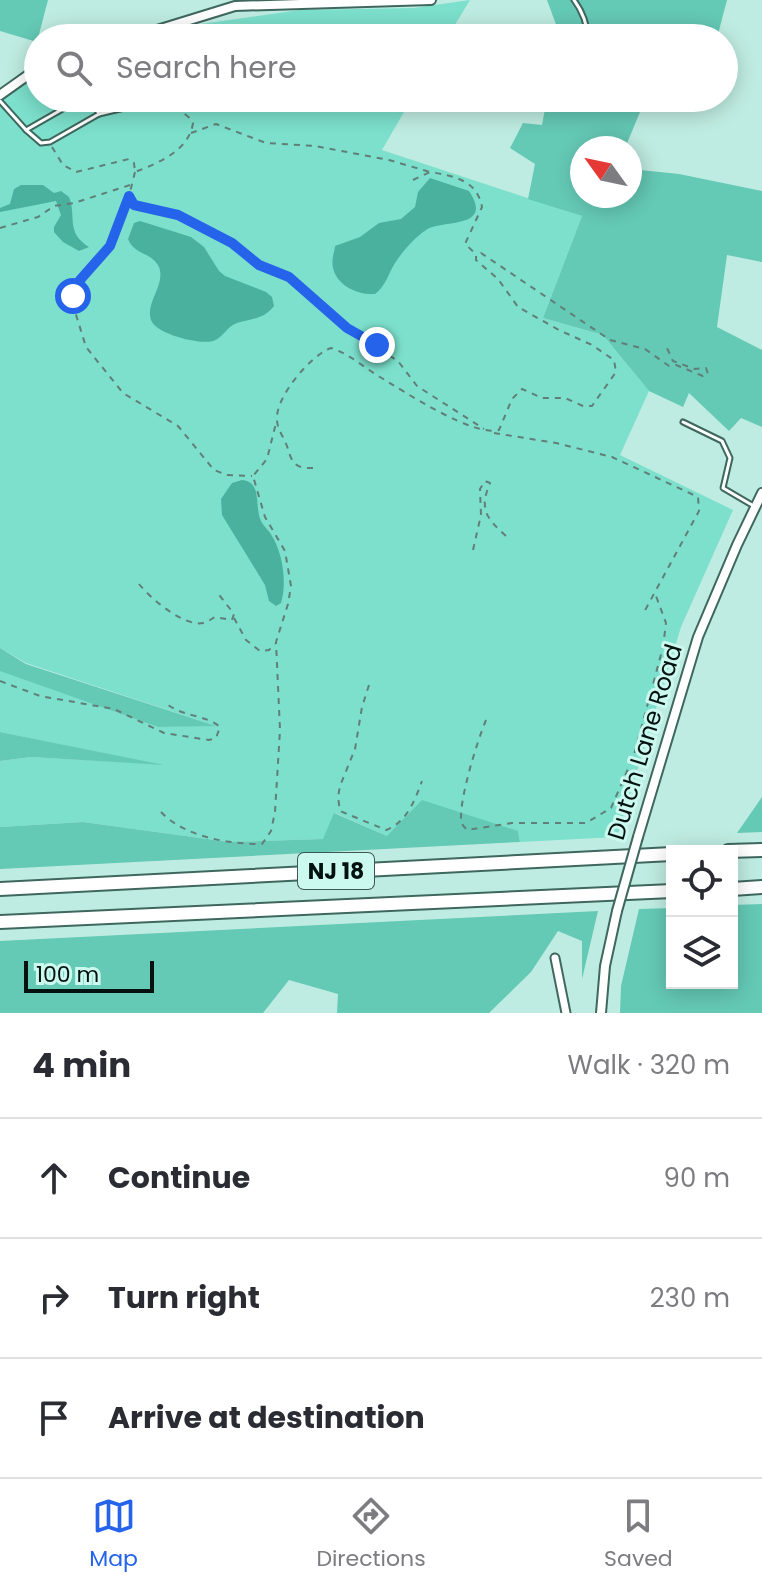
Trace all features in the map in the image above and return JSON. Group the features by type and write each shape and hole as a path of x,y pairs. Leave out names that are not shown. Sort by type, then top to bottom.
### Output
{"highway":[{"path":"738,851 762,850"},
{"name":"NJ 18","path":"0,889 666,854"},
{"path":"738,889 762,887"},
{"name":"NJ 18","path":"0,922 666,891"}],"street":[{"path":"179,24 234,3 431,0"},
{"path":"0,98 24,79"},
{"name":"Dutch Lane Road","path":"601,1013 605,966 617,911 693,650 713,598 762,493"},
{"path":"555,958 566,1013"}],"lane":[{"path":"574,0 586,24"},
{"path":"0,98 41,143 50,142 108,112"},
{"path":"26,130 58,112"},
{"path":"683,422 722,441 730,458 723,488 756,507"}],"path":[{"path":"135,172 154,166 180,148 191,133 193,123 188,115 179,112"},
{"path":"129,196 134,205 170,212 209,230 232,243 259,265 289,277 347,328 398,361 417,386 490,432 499,430 512,399 522,389 542,398 565,398 583,406 592,406 612,378 617,366 614,360 592,345 518,307 498,279 476,260 476,255 465,244 481,212 479,196 474,187 464,181 389,160 315,146 266,143 216,124 191,133"},
{"path":"50,142 63,165 72,171 82,172 129,159 134,163 129,196 110,246 75,288 73,305 86,347 129,398 178,426 214,470 227,475 253,476"},
{"path":"413,180 430,172"},
{"path":"0,228 38,217 58,205 131,184"},
{"path":"476,255 488,255 610,340 645,349 669,366 676,365 703,376 708,374 706,368 695,369 677,364 667,348"},
{"path":"253,476 267,459 278,408 288,389 312,360 331,348 349,355 456,422 612,457 696,495 699,511 643,614"},
{"path":"276,422 291,462 303,469 313,468"},
{"path":"161,812 175,825 225,842 262,844 275,812 280,730 276,642 288,604 289,567 285,551 265,517 253,476"},
{"path":"473,550 481,515 481,483 487,480 490,483 483,503 487,515 506,536"},
{"path":"139,584 161,607 197,623 215,617 230,621 234,617"},
{"path":"217,592 233,610 246,640 260,651 269,650 276,642"},
{"path":"486,720 475,750 464,800 461,819 467,830 512,823 586,823 606,813 615,801 634,755 658,672 666,623 656,595"},
{"path":"0,681 40,696 114,709 164,733 209,740 216,738 220,727 218,724 202,716 171,708 166,703"},
{"path":"369,685 355,749 340,786 340,811 386,830 393,827 413,804 422,781"}],"shaded area":[{"path":"0,0 48,0 42,24 24,24 24,38 0,31"},
{"path":"470,0 455,24 201,24 300,10 414,8"},
{"path":"547,0 727,0 721,24 556,24"},
{"path":"24,78 24,112 404,112 382,150 582,216 543,318 603,335 649,391 620,455 733,510 681,627 617,837 520,842 518,831 387,836 335,813 324,839 229,842 83,822 0,827 0,761 31,757 156,764 0,732 0,670 158,727 213,725 26,663 0,648 0,94"},
{"path":"544,112 640,112 630,136 570,136 570,208 642,208 642,170 679,174 762,191 762,262 727,255 717,327 762,350 762,427 741,418 729,431 689,393 683,407 649,391 603,335 543,318 582,216 528,199 535,164 510,148 523,123 542,125"},
{"path":"430,178 469,191 475,203 471,218 433,227 422,233 402,254 375,294 355,291 339,280 333,268 335,246 360,237 379,223 401,219 415,207 418,192"},
{"path":"21,185 43,185 54,193 61,191 69,197 74,230 89,247 79,251 63,242 54,232 61,215 56,201 0,212 0,208 10,204 14,189"},
{"path":"140,221 191,237 204,247 225,276 266,292 272,297 274,306 261,316 233,325 213,341 189,340 161,330 151,320 150,313 160,280 159,267 134,248 128,239 134,223"},
{"path":"242,480 253,485 261,521 276,543 281,560 283,595 281,603 276,606 269,601 265,585 222,515 221,499 232,483"},
{"path":"0,648 26,664 216,726 158,727 0,671"},
{"path":"0,732 164,765 31,757 0,761"},
{"path":"762,797 762,832 737,833"},
{"path":"422,800 518,831 520,842 0,869 0,827 83,822 229,842 323,839 334,813 387,836"},
{"path":"762,904 762,1013 620,1013 621,986 639,909 666,908 666,989 738,989 738,905"},
{"path":"598,911 582,979 582,941 558,931 531,972 489,1013 337,1013 338,994 289,980 263,1013 0,1013 0,941"}],"route":[{"path":"73,296 80,280 110,246 129,196 134,205 178,215 232,243 259,265 285,274 347,328 377,345"}]}
